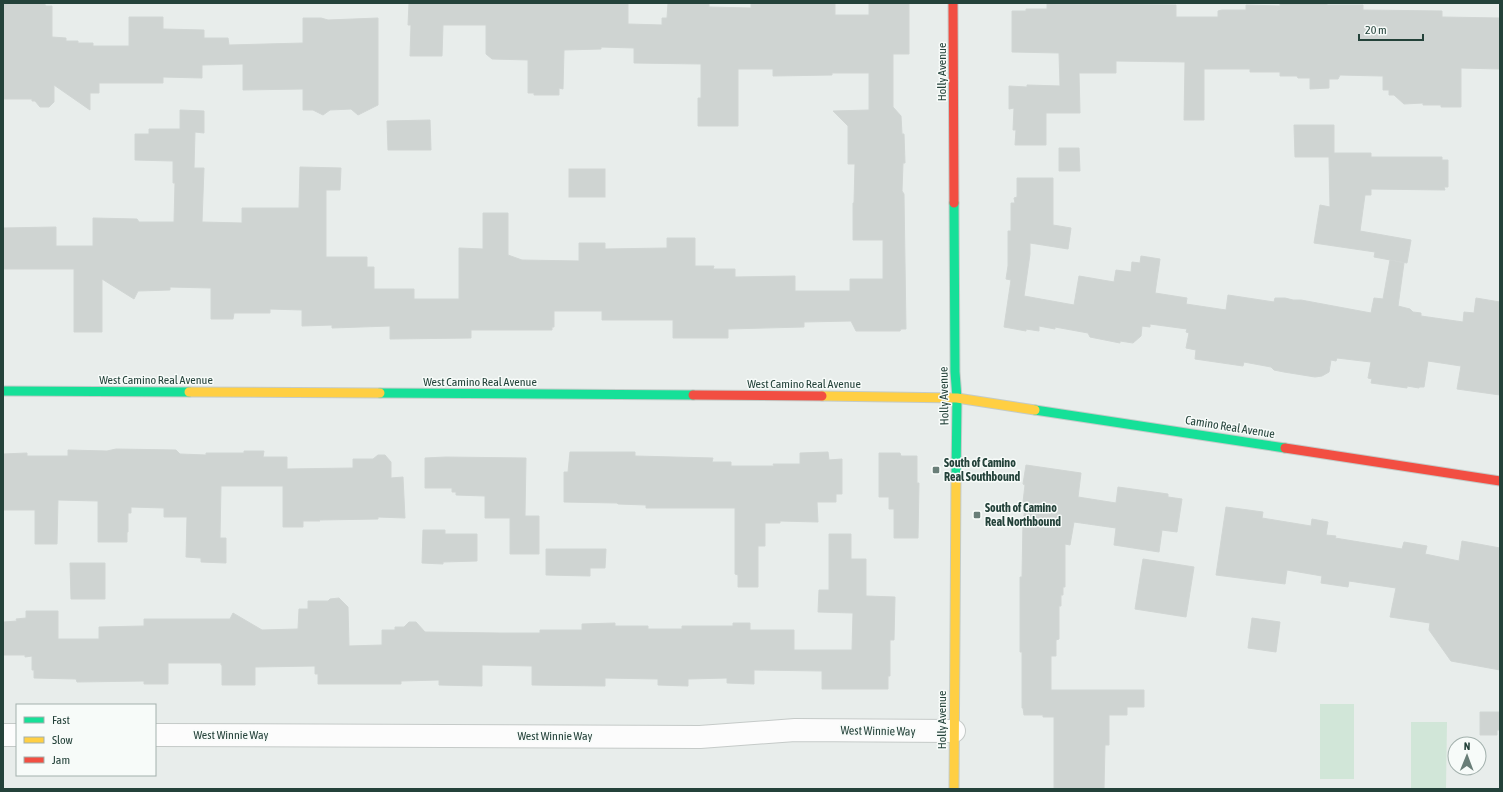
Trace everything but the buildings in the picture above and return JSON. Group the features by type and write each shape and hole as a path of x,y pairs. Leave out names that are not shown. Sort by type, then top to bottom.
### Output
{"street":[{"name":"Holly Avenue","path":"954,3 955,372 957,398 954,789"},
{"name":"West Camino Real Avenue","path":"3,391 957,398"},
{"name":"Camino Real Avenue","path":"957,398 1500,481"},
{"name":"West Winnie Way","path":"156,735 700,737 795,730 954,731"},
{"path":"3,735 16,735"}],"green space":[{"path":"1320,704 1354,704 1354,779 1320,779"},
{"path":"1411,722 1447,722 1446,789 1411,789"}],"traffic: fast":[{"path":"954,203 955,372 957,398 956,478"},
{"path":"3,391 189,392"},
{"path":"380,393 693,395"},
{"path":"1035,410 1285,448"}],"traffic: slow":[{"path":"189,392 380,393"},
{"path":"822,396 957,398 1035,410"},
{"path":"954,789 956,478"}],"traffic: jam":[{"path":"953,3 954,203"},
{"path":"693,395 822,396"},
{"path":"1285,448 1500,481"}],"place":[{"name":"South of Camino Real Southbound","path":"936,470"},
{"name":"South of Camino Real Northbound","path":"977,515"}]}
